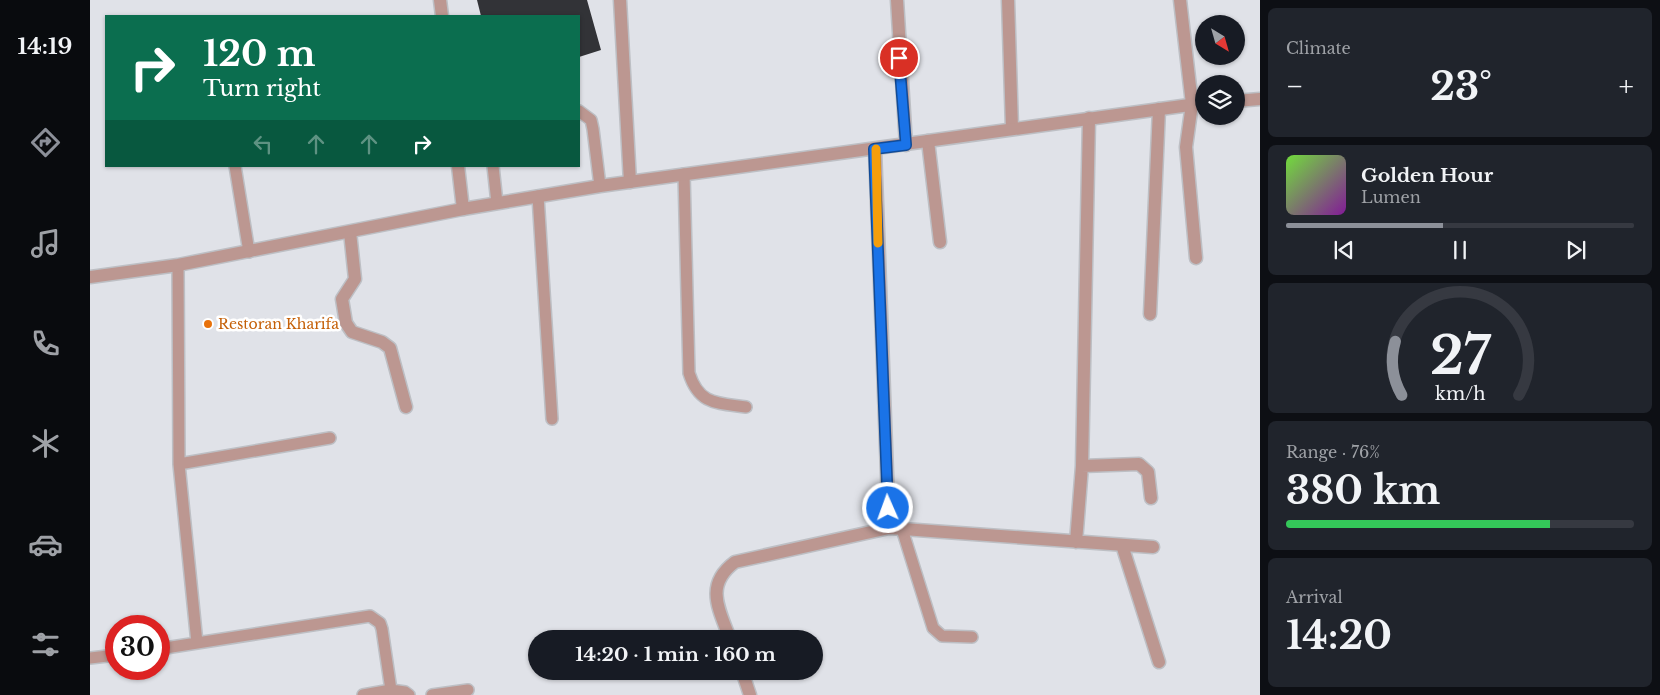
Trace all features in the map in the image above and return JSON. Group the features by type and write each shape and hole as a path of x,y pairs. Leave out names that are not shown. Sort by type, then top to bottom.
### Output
{"street":[{"path":"440,0 442,15"},
{"path":"620,0 630,182"},
{"path":"897,0 906,145"},
{"path":"1008,0 1012,128"},
{"path":"1180,0 1195,87"},
{"path":"1245,100 1260,99"},
{"path":"90,277 178,265 463,209 600,186 1195,104"},
{"path":"1150,314 1159,109"},
{"path":"1195,115 1186,147 1196,258"},
{"path":"1076,542 1082,466 1089,118"},
{"path":"928,141 940,242"},
{"path":"874,149 889,528"},
{"path":"458,167 463,209"},
{"path":"350,232 355,274 353,283 342,299 346,323 352,332 382,342 390,348 406,407"},
{"path":"1082,466 1139,464 1148,472 1151,498"},
{"path":"726,630 716,603 716,590 726,568 735,562 889,528 1153,548"},
{"path":"1122,545 1159,662"},
{"path":"745,680 750,695"}],"lane":[{"path":"580,111 591,120 594,128 600,186"},
{"path":"235,167 249,252"},
{"path":"493,167 497,203"},
{"path":"684,174 689,373 693,387 708,401 746,407"},
{"path":"538,196 552,419"},
{"path":"178,265 179,464 197,643"},
{"path":"179,464 330,438"},
{"path":"902,529 933,628 942,636 972,637"},
{"path":"170,647 370,616 380,623 382,629 392,690"},
{"path":"90,658 105,656"},
{"path":"363,695 392,690 405,692 409,695"},
{"path":"432,695 468,690"}],"building":[{"path":"477,0 587,0 601,50 580,57 580,15 481,15"}],"slow traffic":[{"path":"876,149 874,149 878,243"}],"place":[{"name":"Restoran Kharifa","path":"208,324"}],"route":[{"path":"888,508 874,149 906,145 899,58"}]}
